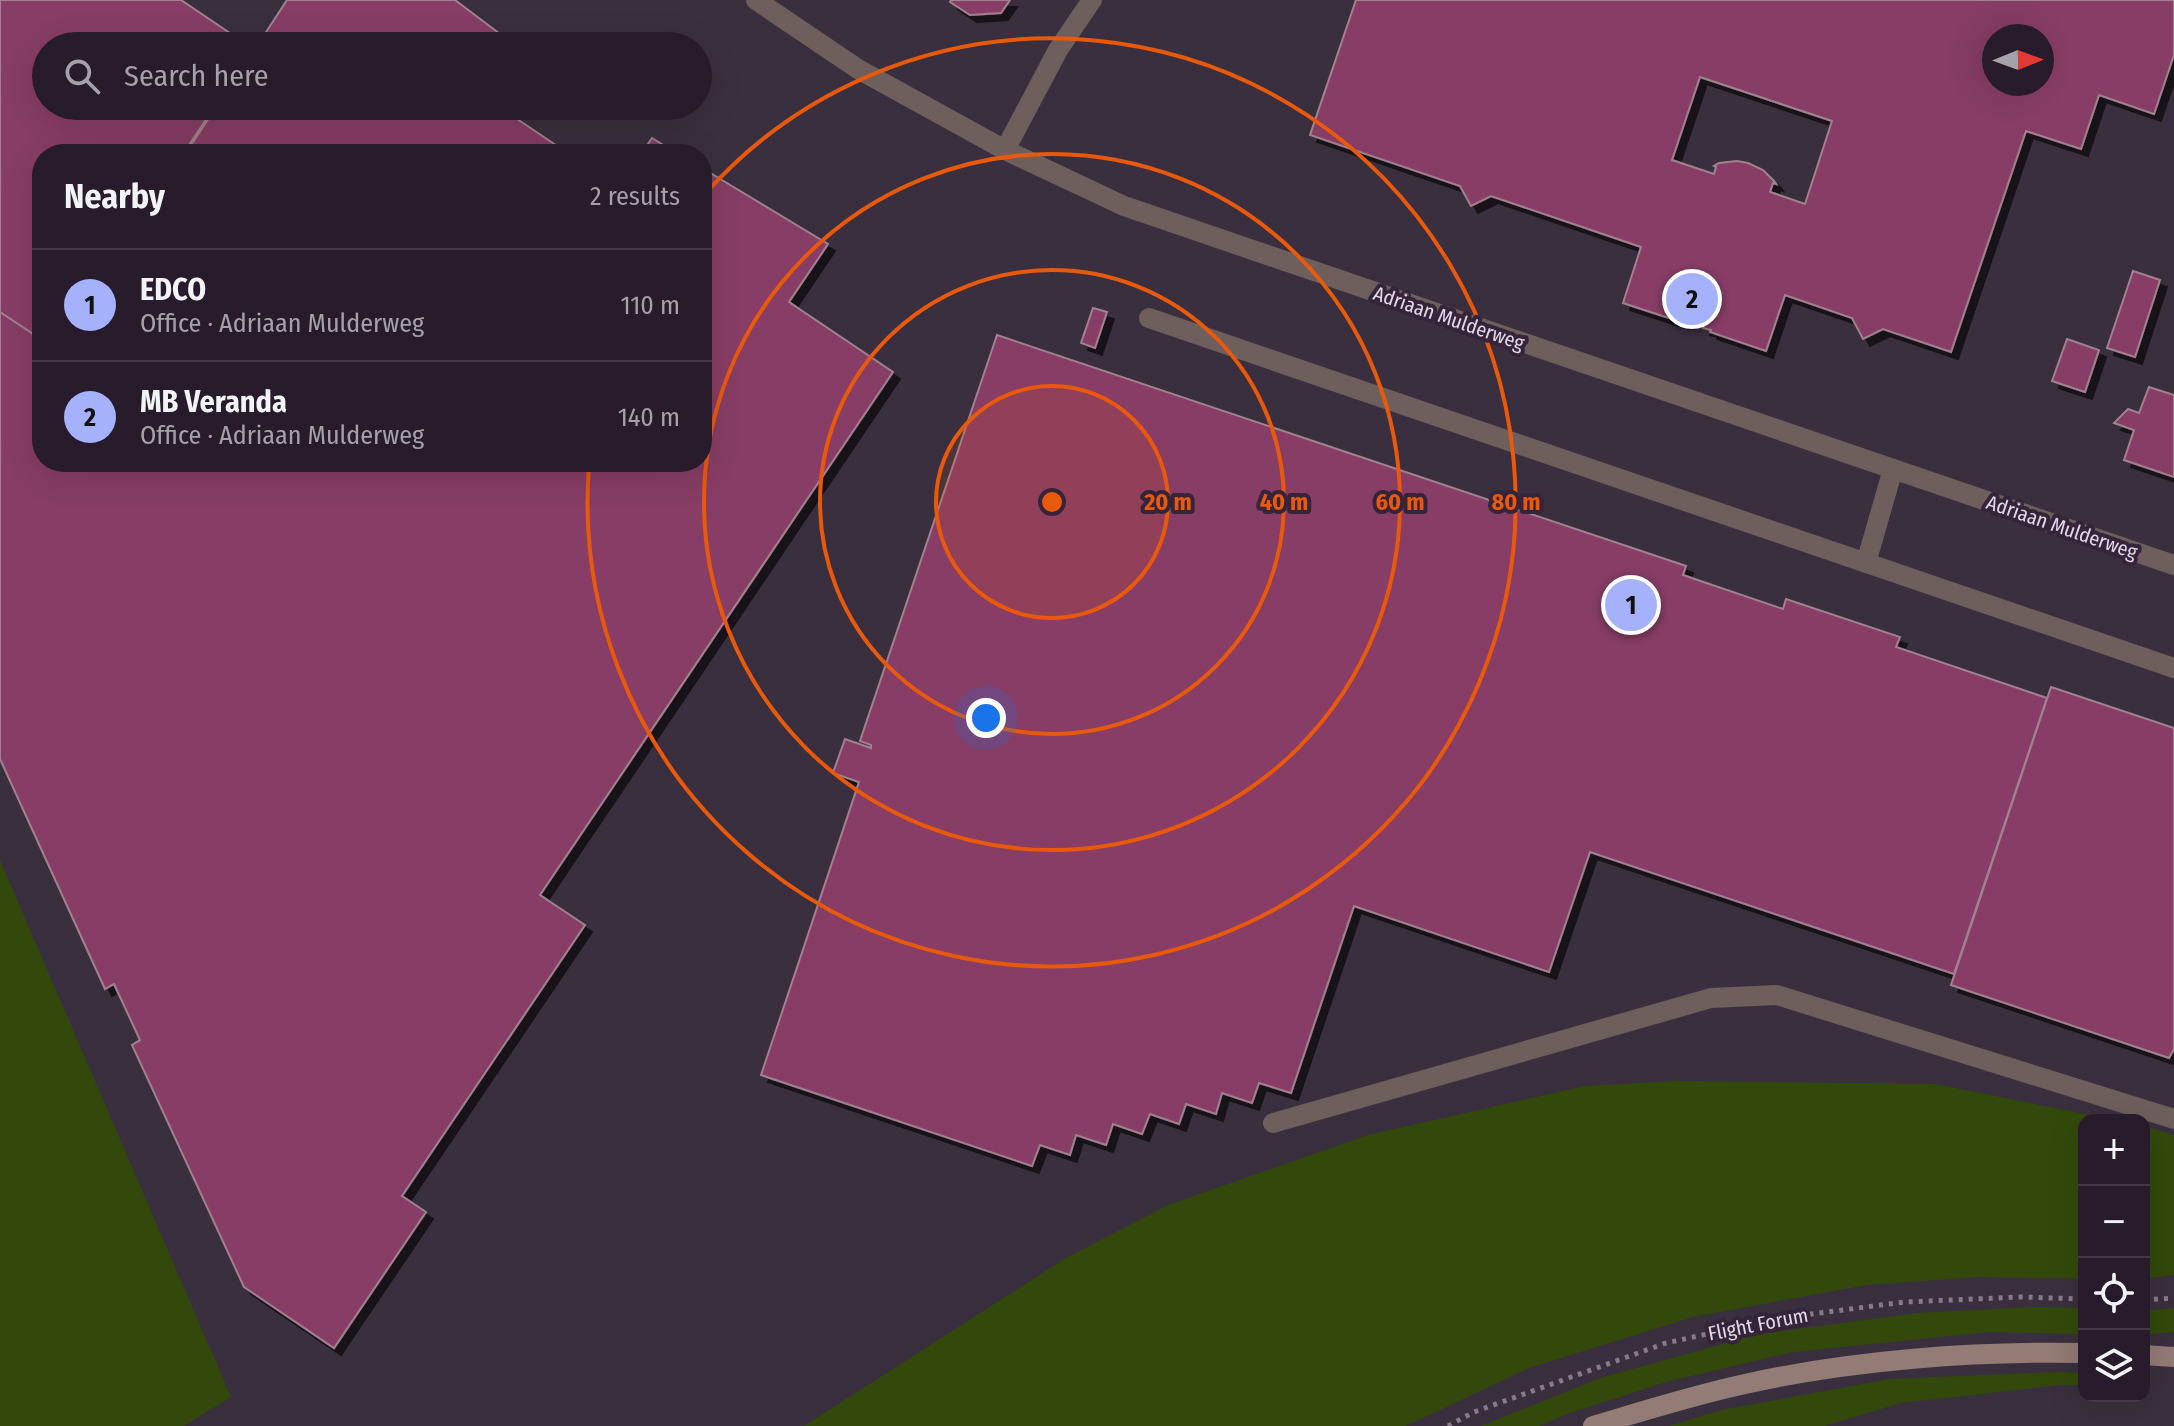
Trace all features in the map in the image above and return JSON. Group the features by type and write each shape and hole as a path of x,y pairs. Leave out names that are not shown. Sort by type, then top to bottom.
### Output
{"main road":[{"path":"1593,1426 1746,1383 1813,1372 1976,1354 2078,1353"},
{"path":"2150,1355 2174,1357"}],"street":[{"name":"Adriaan Mulderweg","path":"756,0 858,69 1005,150 1124,206 2174,565"},
{"path":"1005,150 1058,50 1092,0"},
{"path":"1149,318 2174,668"},
{"path":"1866,563 1893,469"},
{"path":"1273,1123 1711,998 1751,995 1777,995 2174,1119"},
{"path":"2150,1353 2174,1347"}],"path":[{"name":"Flight Forum","path":"1448,1426 1474,1412 1666,1343 1780,1318 1905,1302 2021,1297 2078,1299"},
{"path":"2150,1300 2174,1298"}],"shaded area":[{"path":"0,0 2174,0 2174,1426 139,1426 0,983"}],"green space":[{"path":"0,860 231,1397 184,1426 0,1426"},
{"path":"1677,1081 1935,1084 2085,1114 2078,1114 2078,1279 1978,1277 1867,1285 1693,1317 1529,1368 1406,1426 804,1426 1066,1258 1168,1205 1368,1135 1585,1086"},
{"path":"2150,1128 2174,1135 2174,1275 2150,1278"},
{"path":"2078,1308 2078,1334 1990,1332 1793,1352 1666,1382 1539,1426 1481,1426 1600,1378 1759,1334 1918,1313"},
{"path":"2174,1308 2174,1332 2150,1334 2150,1310"},
{"path":"2078,1373 2078,1385 1901,1403 1824,1426 1669,1426 1721,1410 1890,1379"}],"building":[{"path":"0,0 181,0 228,32 32,32 32,120 206,120 190,144 32,144 32,333 0,312"},
{"path":"287,0 455,0 497,32 266,32"},
{"path":"951,0 1010,0 1001,13 970,15"},
{"path":"1356,0 2174,0 2174,55 2154,114 2099,95 2081,149 2026,131 1951,352 1883,329 1863,339 1852,318 1785,295 1766,351 1710,332 1703,328 1705,324 1688,318 1687,322 1678,321 1623,303 1641,247 1491,196 1471,206 1460,186 1310,135","holes":["1700,77 1832,121 1805,204 1770,192 1773,183 1776,184 1774,181 1763,170 1748,163 1719,163 1714,166 1714,174 1672,160"]},
{"path":"208,120 519,120 554,144 192,144"},
{"path":"652,138 662,144 648,144"},
{"path":"712,174 828,244 789,302 893,372 540,895 585,925 402,1196 426,1212 334,1348 244,1287 132,1045 140,1040 114,984 105,989 0,759 0,312 32,333 32,472 712,472"},
{"path":"2133,271 2160,280 2135,357 2107,348"},
{"path":"1093,308 1107,312 1095,348 1081,343"},
{"path":"997,335 1686,566 1683,575 1783,609 1786,599 1900,637 1896,647 2047,698 1954,974 1590,852 1549,972 1354,906 1291,1093 1259,1083 1252,1103 1222,1093 1216,1114 1186,1104 1179,1124 1150,1114 1142,1134 1113,1124 1106,1145 1076,1135 1070,1155 1040,1145 1032,1166 761,1075 859,782 833,773 845,739 871,748 871,745 860,741"},
{"path":"2067,339 2099,350 2085,392 2052,381"},
{"path":"2149,387 2174,395 2174,477 2124,460 2134,430 2114,423 2128,409 2139,413"},
{"path":"2051,687 2174,728 2174,1049 2169,1058 1951,985"}],"place":[{"name":"MB Veranda","path":"1692,299"},
{"name":"EDCO","path":"1631,605"}]}
